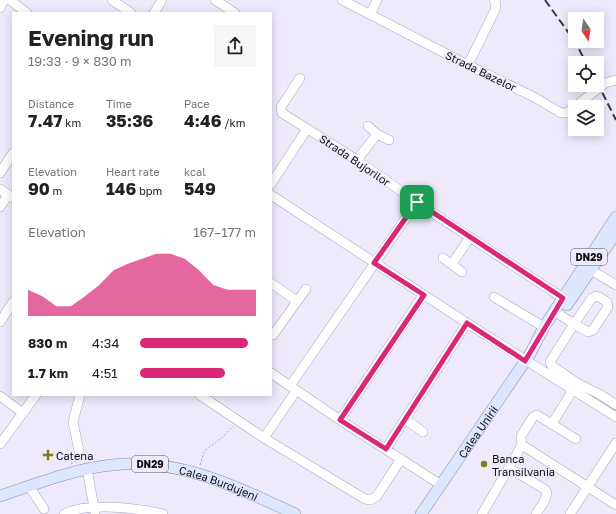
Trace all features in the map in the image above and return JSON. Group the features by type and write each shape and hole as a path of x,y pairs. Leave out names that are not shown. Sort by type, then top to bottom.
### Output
{"main road":[{"name":"Calea Unirii","path":"421,514 533,349 544,327 615,221"},
{"name":"Calea Unirii","path":"533,349 547,334 616,233"},
{"name":"Calea Burdujeni","path":"0,496 87,469 112,465 146,464 166,466 198,473 238,487 295,514"}],"street":[{"path":"0,8 4,0"},
{"path":"10,0 26,12"},
{"path":"112,0 129,12"},
{"path":"155,12 162,0"},
{"path":"215,0 233,12"},
{"name":"Strada Bazelor","path":"342,0 534,97 561,113 566,113 572,110 605,83 616,80"},
{"path":"370,15 377,0"},
{"path":"468,65 495,10 496,4 494,0"},
{"name":"Strada Bujorilor","path":"300,78 280,109 282,114 357,160 417,202 563,298"},
{"path":"368,126 377,134 389,140"},
{"path":"272,182 307,129"},
{"path":"357,160 377,134"},
{"path":"0,173 12,155"},
{"path":"0,189 11,196 0,207"},
{"path":"272,196 525,361 576,387 601,395 616,405"},
{"path":"264,438 293,388 374,263 417,202"},
{"path":"452,264 470,237"},
{"path":"442,258 462,272"},
{"path":"591,270 616,285"},
{"path":"272,284 297,301"},
{"path":"273,334 306,289"},
{"path":"340,420 424,295"},
{"path":"494,297 544,327"},
{"path":"0,322 12,304"},
{"path":"560,315 574,324 550,362 552,366 576,387 616,417"},
{"path":"386,449 467,323"},
{"path":"272,374 340,420 441,485"},
{"path":"552,424 576,387"},
{"path":"0,396 23,413"},
{"path":"0,444 35,396"},
{"path":"79,451 73,422 80,396"},
{"path":"201,396 237,421 365,499 370,500 377,496 401,459"},
{"path":"482,514 522,445 521,436 535,415 576,439"},
{"path":"405,419 423,432"},
{"path":"570,514 616,443"},
{"path":"522,445 616,505"},
{"path":"509,468 546,490 547,497 536,514"},
{"path":"87,469 95,511"},
{"path":"30,486 44,509"},
{"path":"64,514 71,511 95,511 117,508 149,511 162,514"}],"path":[{"path":"198,473 204,452 228,433 237,421"},
{"path":"74,472 71,463 80,459 79,451"}],"railway":[{"path":"545,0 576,43 582,56"},
{"path":"602,92 616,120"}],"place":[{"name":"Catena","path":"48,455"},
{"name":"Banca Transilvania","path":"484,464"}],"route":[{"path":"417,202 563,298 544,327 525,361 467,323 386,449 340,420 424,295 374,263 417,202"}]}
